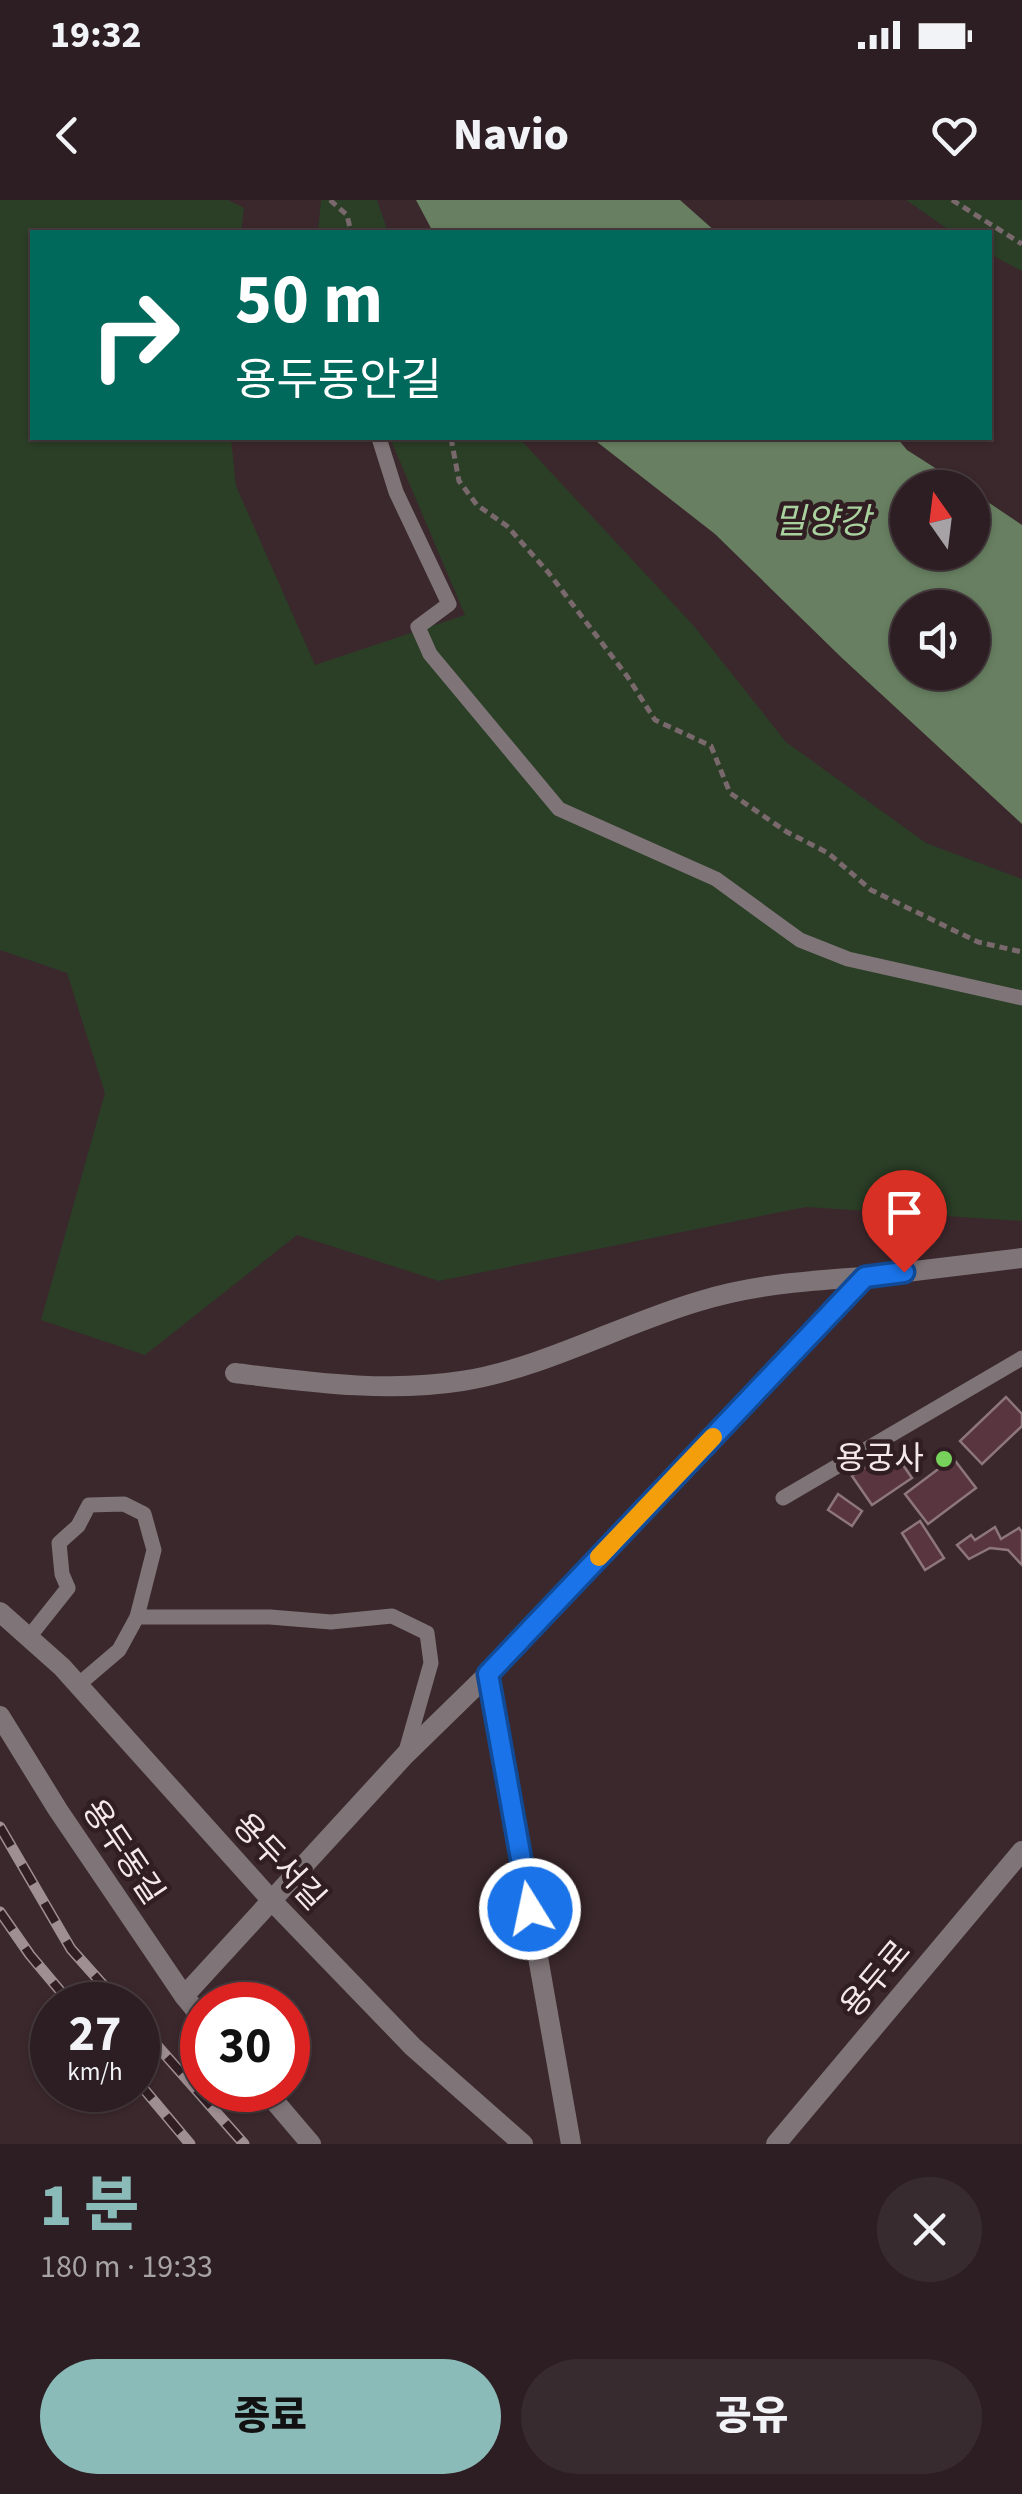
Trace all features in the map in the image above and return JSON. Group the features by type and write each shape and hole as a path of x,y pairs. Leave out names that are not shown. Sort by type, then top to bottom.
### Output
{"street":[{"path":"235,1372 346,1387 462,1381 524,1364 696,1302 756,1285 865,1277 1022,1258"},
{"path":"197,1982 405,1755 488,1674 865,1277"},
{"name":"용두서길","path":"0,1612 78,1685 272,1902 413,2047 523,2144"},
{"path":"488,1674 571,2144"},
{"name":"용두동길","path":"0,1716 58,1810 180,1990"},
{"name":"용두로","path":"776,2144 1022,1851"},
{"path":"284,2112 311,2144"}],"lane":[{"path":"380,440 396,492 449,604 418,627 430,654 558,809 716,879 800,940 848,960 1022,998"},
{"path":"783,1498 1022,1358"},
{"path":"28,1637 68,1588 62,1574 59,1543 78,1526 89,1505 124,1504 144,1514 154,1550 137,1616 119,1650 78,1685"},
{"path":"137,1616 270,1617 332,1622 392,1616 427,1633 432,1663 405,1755"}],"path":[{"path":"330,200 347,215 351,230"},
{"path":"952,200 1022,244"},
{"path":"451,440 459,481 477,505 507,526 548,572 627,676 655,720 711,746 730,793 786,832 828,853 872,890 978,942 1022,952"}],"shaded area":[{"path":"0,200 228,200 244,208 241,230 30,230 30,440 231,440 236,486 315,665 465,615 391,440 521,440 693,625 786,742 926,843 1022,879 1022,1221 806,1207 439,1281 297,1235 145,1355 41,1320 105,1093 67,973 0,950"},
{"path":"321,200 377,200 387,230 318,230"},
{"path":"906,200 1022,200 1022,271 992,255 992,230 949,230"}],"water":[{"path":"416,200 680,200 714,230 432,230"},
{"name":"밀양강","path":"595,440 899,440 938,470 890,470 890,570 990,570 990,503 1022,525 1022,824 715,534"}],"building":[{"path":"1006,1397 1022,1414 1022,1426 982,1464 960,1441"},
{"path":"892,1449 912,1478 872,1505 852,1476"},
{"path":"953,1458 976,1488 928,1524 905,1494"},
{"path":"838,1494 862,1511 852,1526 828,1510"},
{"path":"920,1521 944,1558 925,1570 902,1533"},
{"path":"995,1527 1001,1539 1019,1528 1022,1532 1022,1565 1008,1550 990,1548 969,1559 957,1545 971,1535 975,1540"}],"railway":[{"path":"0,1827 71,1949 100,1982"},
{"path":"0,1912 53,1982"},
{"path":"160,2049 244,2144"},
{"path":"160,2108 190,2144"}],"slow traffic":[{"path":"599,1557 713,1437"}],"place":[{"name":"용궁사","path":"944,1459"}],"route":[{"path":"530,1909 488,1674 865,1277 904,1272"}]}
